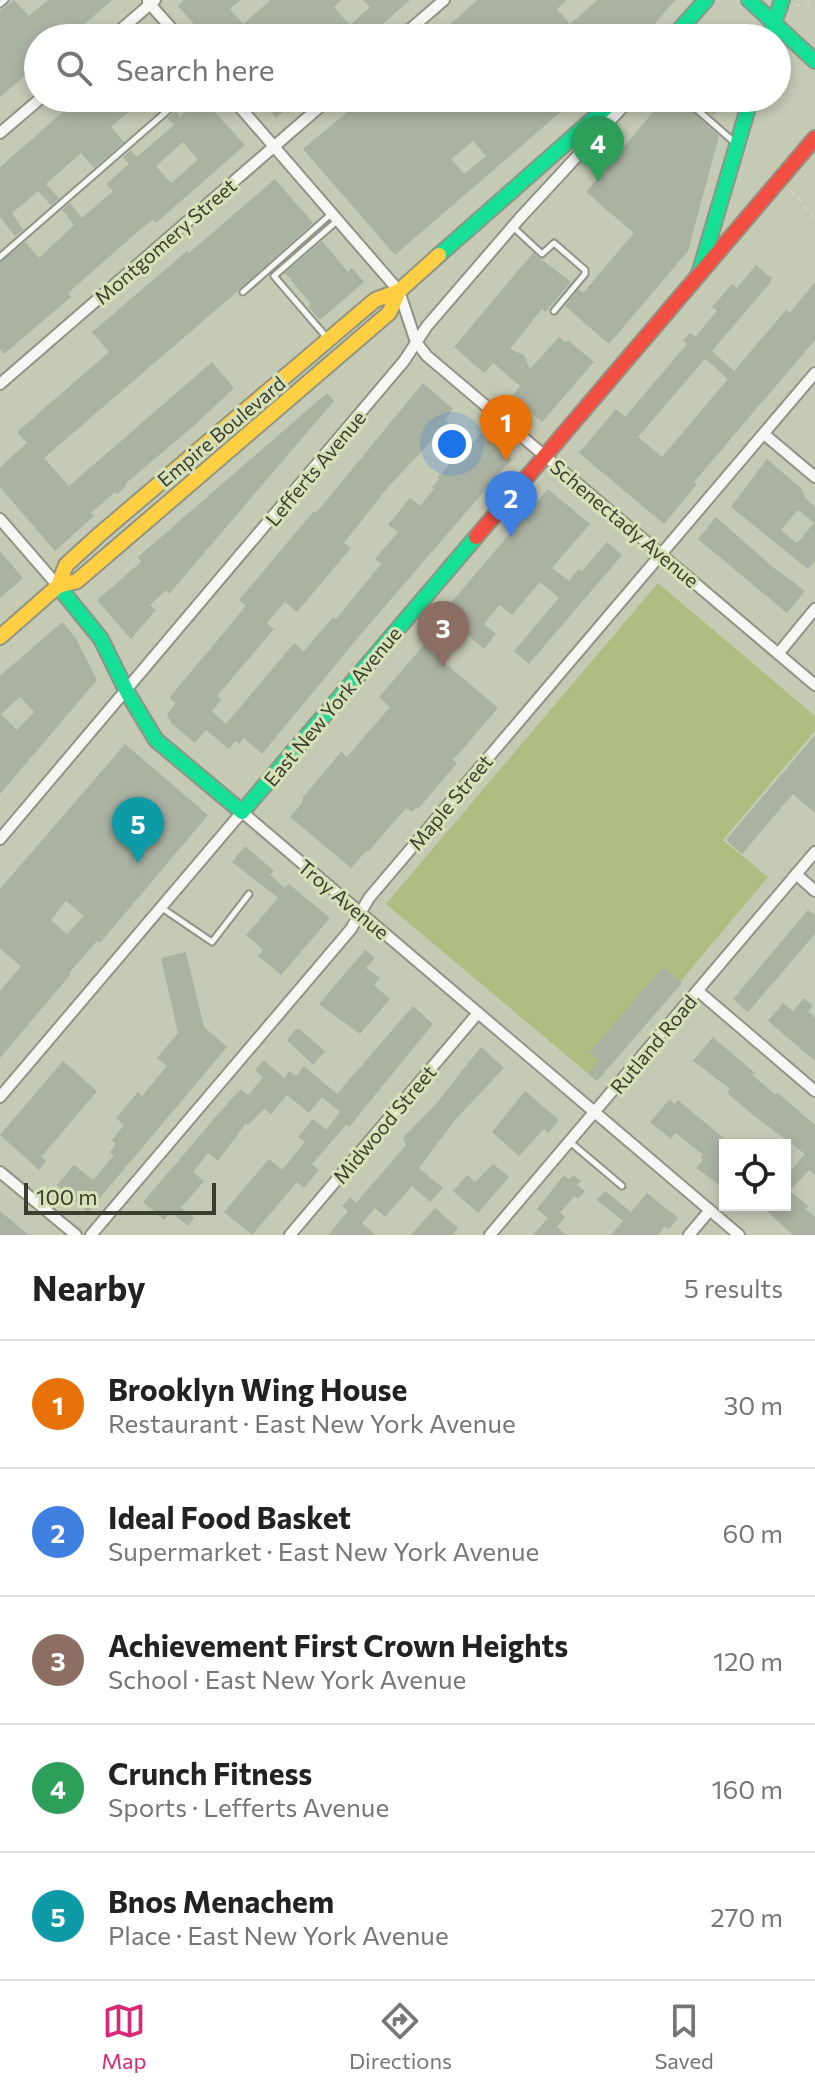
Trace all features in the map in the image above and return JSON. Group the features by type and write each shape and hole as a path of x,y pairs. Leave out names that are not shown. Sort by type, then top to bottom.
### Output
{"main road":[{"path":"685,24 706,0"},
{"path":"749,0 773,23 787,2"},
{"path":"791,39 815,61"},
{"name":"Empire Boulevard","path":"58,586 66,565 375,300 399,291 601,112"},
{"name":"East New York Avenue","path":"697,279 747,112"},
{"name":"East New York Avenue","path":"242,812 815,138"},
{"name":"Empire Boulevard","path":"0,637 58,586 77,581 389,313 399,291"},
{"name":"Troy Avenue","path":"58,586 101,639 127,692 156,740 242,812"}],"street":[{"path":"416,24 444,0"},
{"path":"126,24 151,1 169,24"},
{"path":"0,133 25,112"},
{"name":"Schenectady Avenue","path":"244,112 399,291 416,342 427,356 815,685"},
{"name":"Montgomery Street","path":"0,384 314,112"},
{"name":"Lefferts Avenue","path":"0,839 404,361 416,342 512,227 618,112"},
{"name":"Maple Street","path":"91,1235 351,929 369,898 815,373"},
{"path":"764,434 815,477"},
{"name":"Troy Avenue","path":"0,519 58,586"},
{"path":"778,654 815,609"},
{"name":"Troy Avenue","path":"242,812 739,1235"},
{"name":"East New York Avenue","path":"0,1097 242,812"},
{"name":"Rutland Road","path":"490,1235 815,852"},
{"path":"796,874 815,891"},
{"path":"698,991 815,1091"},
{"name":"Midwood Street","path":"290,1235 478,1013"},
{"path":"0,1172 76,1235"},
{"path":"689,1235 710,1210"}],"lane":[{"path":"0,4 5,0"},
{"path":"0,257 166,112"},
{"path":"700,112 737,145"},
{"path":"243,292 335,217"},
{"path":"328,340 274,276 335,217"},
{"path":"512,227 542,254 554,243 585,270 585,274 554,311"},
{"path":"161,907 212,942 249,894"},
{"path":"569,1142 622,1186"}],"path":[{"path":"787,2 815,6"},
{"path":"791,192 804,203 807,212 815,219"}],"green space":[{"path":"658,583 815,716 815,731 723,840 768,877 597,1081 386,904"}],"building":[{"path":"14,0 29,16 48,0 112,0 85,24 24,24 24,77 0,97 0,11"},
{"path":"184,0 240,0 230,9 243,24 194,24 178,6"},
{"path":"271,0 342,0 334,7 349,24 243,24"},
{"path":"363,0 410,0 383,24 351,24 370,7"},
{"path":"478,0 567,0 557,9 570,24 450,24"},
{"path":"598,0 675,0 655,24 570,24"},
{"path":"63,112 129,112 111,127 124,142 94,168 81,153 46,184 59,198 51,205 38,191 12,213 23,230 15,236 0,217 0,167"},
{"path":"177,112 180,117 186,112 215,112 245,145 156,223 153,220 143,227 68,293 71,297 4,354 0,349 0,262 25,242 39,258 74,225 62,210 70,203 82,218 113,191 106,184 129,164 123,157 131,150 137,157 174,125 167,118","holes":["183,142 198,160 171,183 156,166"]},
{"path":"347,112 561,112 395,255 303,149","holes":["473,141 486,156 464,174 451,159"]},
{"path":"653,112 694,112 719,136 688,251 609,344 565,306 579,289 583,293 634,233 586,192"},
{"path":"275,179 313,223 44,458 69,486 212,362 234,388 117,494 115,492 91,513 94,516 55,551 0,487 0,467 27,443 17,432 109,352 92,332"},
{"path":"322,241 348,272 352,268 364,282 320,320 285,273"},
{"path":"533,253 571,282 545,312 542,309 510,349 524,355 530,369 559,337 565,342 568,340 594,362 542,422 512,396 520,386 493,363 484,373 454,347"},
{"path":"756,265 772,278 712,351 734,371 786,310 790,313 815,282 815,340 694,482 697,484 664,524 579,453 616,409 625,417 687,344 683,341 690,333 695,337 717,311 712,307 732,284 737,288","holes":["705,359 728,379 662,457 638,437"]},
{"path":"423,383 453,409 445,420 472,443 481,433 512,459 262,754 244,738 229,749 206,730 195,743 171,723 167,714 176,703 169,698 246,606 239,600 314,511 316,513","holes":["436,436 442,450 456,456 420,506 410,498 388,525 398,532 375,559 381,564 336,619 333,617 304,651 294,643 226,724 212,711 221,700 217,696 274,629 267,623 285,602 297,612 351,548 344,543 389,486"]},
{"path":"327,393 334,401 169,594 166,590 150,605 156,610 131,639 97,600 141,562 138,557"},
{"path":"767,459 801,488 805,498 815,507 815,561 808,569 731,507","holes":["798,510 814,523 797,543 781,530"]},
{"path":"548,489 590,524 552,568 569,581 607,542 622,555 529,664 514,651 559,598 540,582 512,615 500,605 491,615 484,624 496,634 484,649 442,613"},
{"path":"716,517 805,591 787,613 698,539"},
{"path":"0,551 23,578 0,598"},
{"path":"62,622 75,637 97,680 0,794 0,676","holes":["20,697 34,712 17,730 1,714"]},
{"path":"424,645 498,708 453,760 457,763 418,809 416,807 412,812 406,808 351,868 290,817 341,752 347,757 390,707 379,697"},
{"path":"815,735 815,813 793,794 742,854 726,840"},
{"path":"125,744 208,815 100,943 97,941 69,973 0,1058 0,991 21,966 0,949 0,889","holes":["66,901 84,916 67,934 51,920"]},
{"path":"245,846 274,871 270,875 285,888 289,884 330,918 281,975 258,956 263,950 246,935 278,898 232,862"},
{"path":"808,910 815,915 815,934 748,1012 733,999"},
{"path":"365,950 375,958 366,968 380,978 374,985 390,999 360,1034 319,1004"},
{"path":"186,952 204,1027 227,1047 88,1212 57,1185 74,1165 93,1180 114,1155 110,1152 116,1144 112,1140 124,1125 116,1118 138,1092 142,1096 167,1066 157,1058 178,1033 161,958"},
{"path":"663,967 682,983 597,1081 588,1074 599,1061 589,1053"},
{"path":"804,998 813,1006 808,1011 815,1018 815,1061 768,1021 783,1003 793,1011"},
{"path":"413,1006 433,1024 349,1127 346,1125 312,1164 319,1170 304,1188 297,1182 252,1235 224,1212 269,1159 282,1170 305,1142 298,1137 313,1119 326,1130 340,1112 322,1097 309,1113 287,1095 271,1114 264,1109 248,1125 246,1123 218,1161 208,1153 193,1172 204,1181 181,1208 194,1218 188,1226 171,1212 164,1220 143,1202 232,1098 241,1089 248,1095 256,1086 263,1077 255,1070 264,1060 284,1078 289,1071 296,1076 304,1066 337,1094"},
{"path":"299,1029 325,1051 313,1065 287,1040"},
{"path":"713,1037 755,1073 752,1075 815,1125 815,1175 809,1170 791,1190 791,1171 805,1154 791,1144 791,1139 785,1139 753,1115 727,1093 730,1089 693,1061"},
{"path":"481,1047 504,1068 455,1120 419,1168 443,1188 430,1202 412,1186 385,1217 375,1208 362,1223 376,1235 328,1235 348,1211 342,1206 350,1197 356,1203 406,1145 403,1138 436,1104"},
{"path":"63,1061 97,1091 41,1157 46,1161 39,1170 0,1135"},
{"path":"525,1091 559,1120 548,1133 544,1129 519,1156 492,1132"},
{"path":"669,1100 675,1104 678,1100 725,1139 719,1139 719,1185 696,1168 703,1155 676,1133 671,1139 650,1122"},
{"path":"493,1164 509,1177 478,1213 453,1191 467,1175 475,1182"},
{"path":"564,1175 569,1179 573,1175 581,1181 577,1185 585,1191 578,1199 574,1196 560,1213 565,1217 557,1227 566,1235 533,1235 548,1218 537,1209"},
{"path":"605,1191 631,1212 647,1193 678,1218 669,1229 665,1226 658,1235 611,1235 623,1221 597,1200"},
{"path":"791,1192 808,1206 806,1209 815,1217 815,1235 793,1235 767,1211 791,1211"},
{"path":"435,1208 458,1228 453,1235 411,1235"},
{"path":"0,1211 29,1235 0,1235"}],"traffic: fast":[{"path":"685,24 706,0"},
{"path":"749,0 775,24"},
{"path":"774,24 782,0"},
{"path":"791,39 815,61"},
{"path":"439,255 601,112"},
{"path":"699,274 747,112"},
{"path":"58,586 101,639 127,692 156,740 242,812 476,537"}],"traffic: slow":[{"path":"58,586 66,565 100,534 375,300 399,291 439,255"},
{"path":"0,637 58,586 77,581 389,313 399,291"}],"traffic: jam":[{"path":"476,537 815,138"}],"place":[{"name":"Crunch Fitness","path":"598,182"},
{"name":"Brooklyn Wing House","path":"506,461"},
{"name":"Ideal Food Basket","path":"511,537"},
{"name":"Achievement First Crown Heights","path":"443,667"},
{"name":"Bnos Menachem","path":"138,863"}]}
